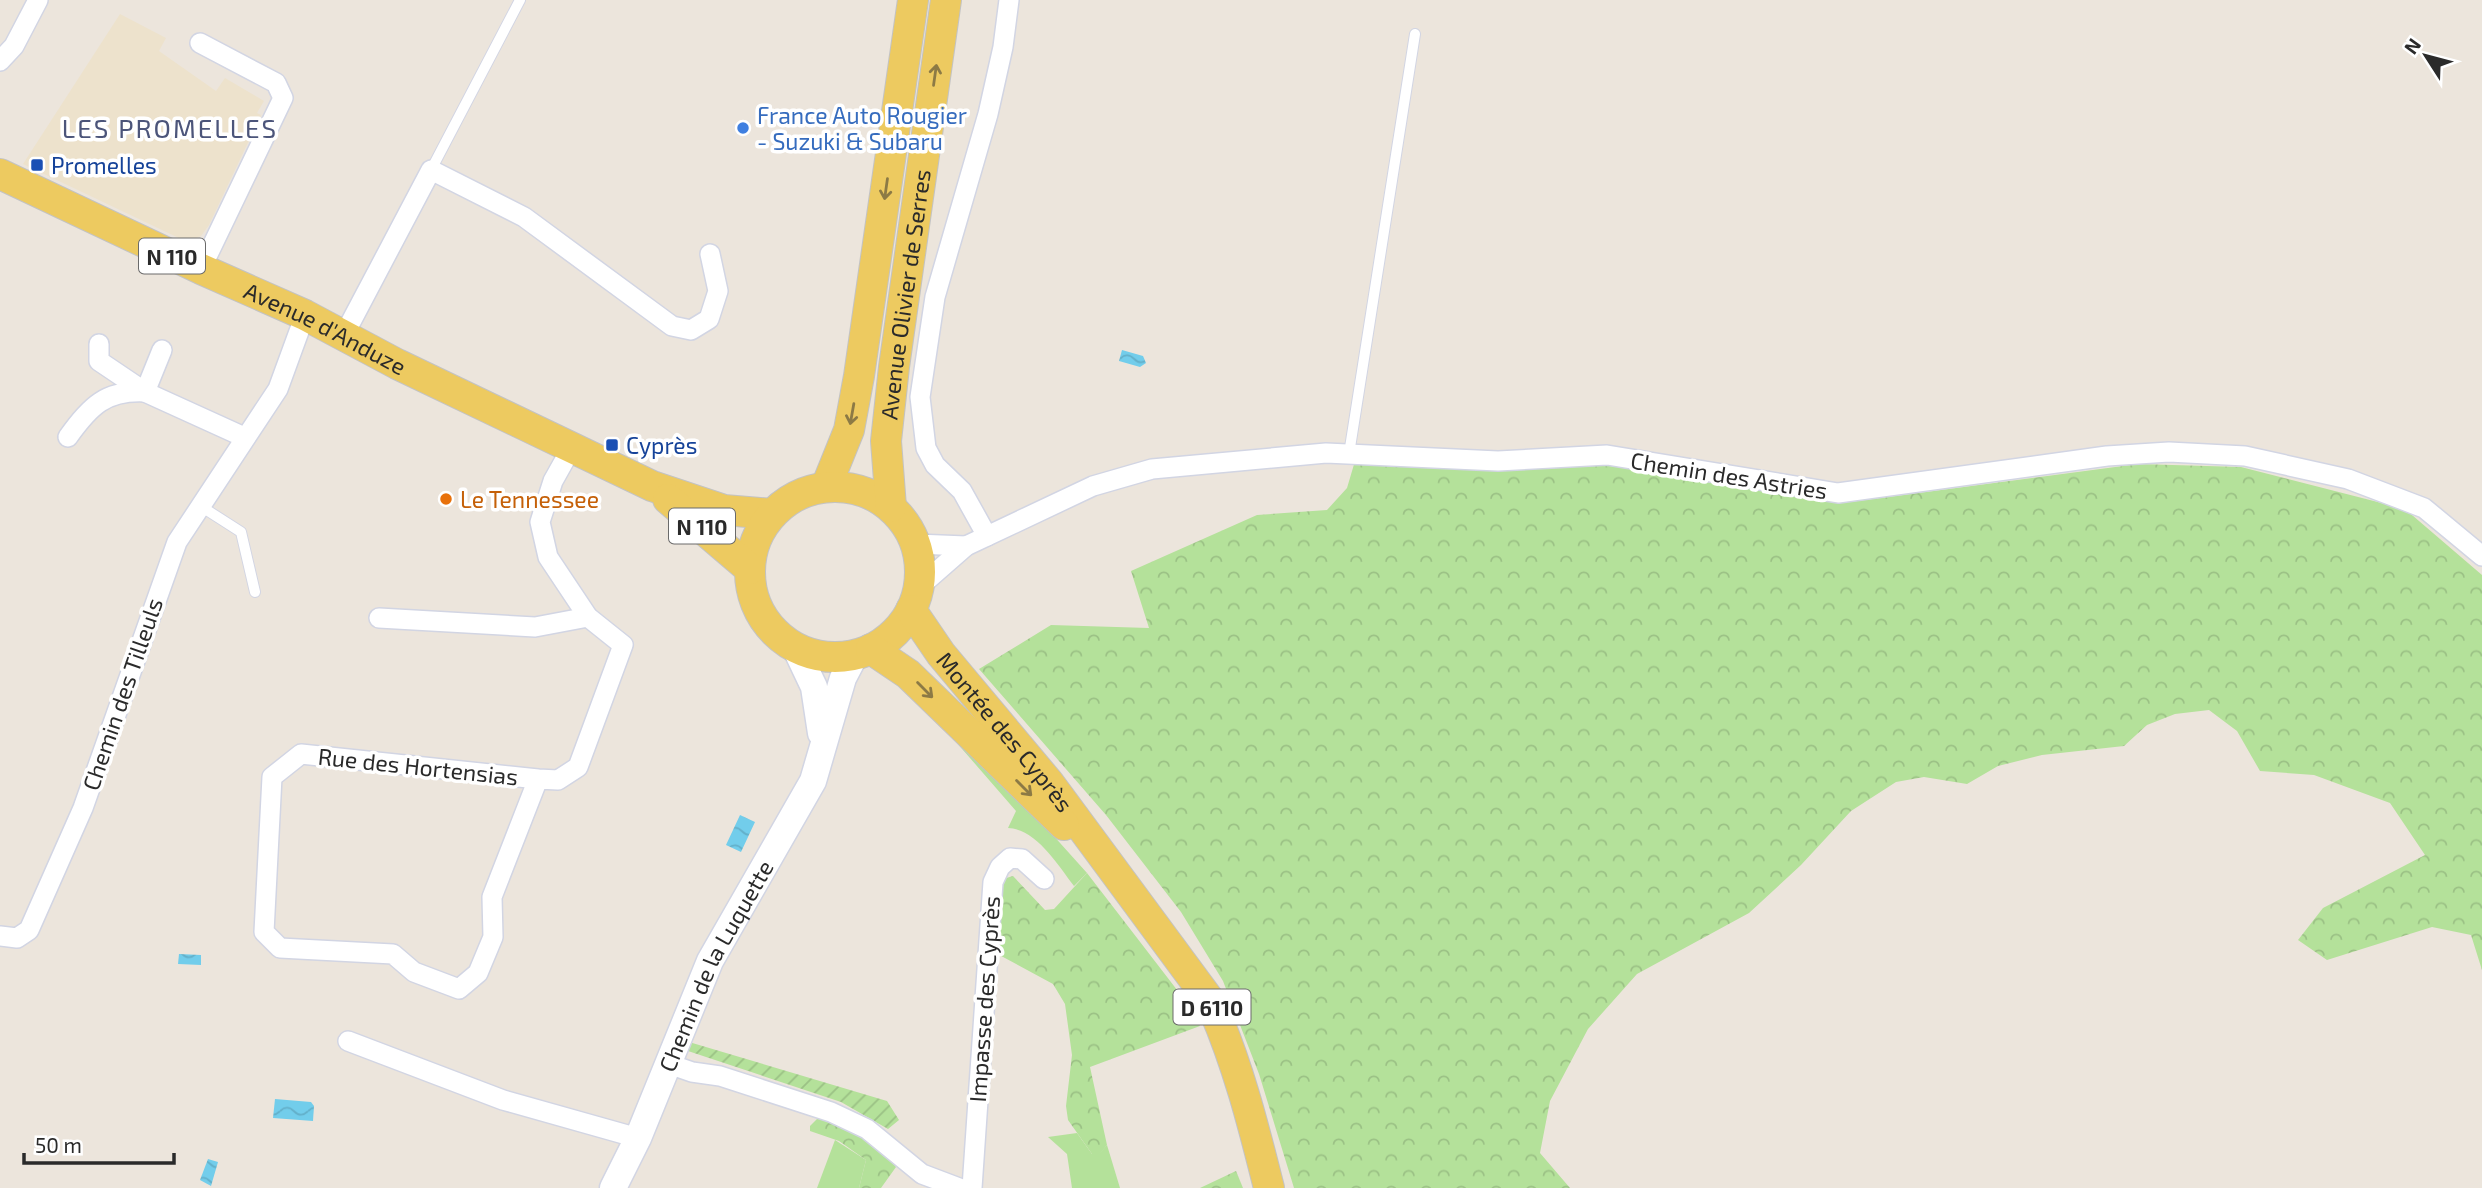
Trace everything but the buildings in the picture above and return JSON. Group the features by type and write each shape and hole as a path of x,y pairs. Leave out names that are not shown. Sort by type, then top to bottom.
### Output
{"main road":[{"name":"Avenue Olivier de Serres","path":"826,487 849,430 859,376 913,0"},
{"name":"Avenue Olivier de Serres","path":"891,507 886,441 894,367 946,0"},
{"name":"Avenue d'Anduze","path":"0,174 201,269 305,314 397,363 652,486 724,510 772,514"},
{"name":"Avenue d'Anduze","path":"652,486 750,569"},
{"path":"826,487 849,487 872,494 891,507 906,524 916,544 920,566 915,599 894,633 863,652 825,656 795,647 776,634 761,615 752,593 750,569 753,549 772,514 806,491 826,487"},
{"name":"Montée des Cyprès","path":"915,599 941,654 1049,783 1098,854 1181,960 1210,1002 1226,1037 1269,1188"},
{"name":"Montée des Cyprès","path":"863,652 908,674 1042,806 1098,854"}],"street":[{"path":"0,61 14,46 38,0"},
{"path":"987,536 962,491 935,465 926,448 920,397 935,297 988,114 1003,47 1009,0"},
{"path":"200,43 276,83 283,98 201,269"},
{"path":"344,335 431,170 524,217 672,326 691,330 709,319 718,290 710,254"},
{"name":"Chemin des Tilleuls","path":"0,936 17,938 29,930 83,808 165,568 177,542 278,389 305,314"},
{"path":"99,344 99,361 145,392 244,437"},
{"path":"145,392 162,349"},
{"path":"68,437 81,418 100,402 122,391 145,392"},
{"name":"Rue des Hortensias","path":"538,779 492,898 493,937 478,973 459,989 414,972 393,954 280,948 264,932 272,777 301,754 558,780 578,766 624,645 588,617 548,557 540,523 553,481 572,447"},
{"name":"Chemin des Astries","path":"915,599 966,546 1093,486 1152,469 1326,453 1498,461 1607,455 1839,493 2107,456 2169,452 2245,456 2348,479 2424,508 2482,555"},
{"name":"Chemin des Astries","path":"916,544 966,546"},
{"path":"379,618 535,626 588,617"},
{"name":"Chemin de la Luquette","path":"795,647 818,701 823,746"},
{"name":"Chemin de la Luquette","path":"613,1188 638,1139 710,961 813,780 843,678 863,652"},
{"name":"Impasse des Cyprès","path":"972,1188 993,882 1000,867 1010,858 1022,859 1044,879"},
{"path":"348,1041 503,1100 638,1139"},
{"path":"669,1064 692,1073 720,1076 831,1112 867,1129 922,1174 959,1188"}],"lane":[{"path":"431,170 520,0"},
{"path":"1349,454 1415,34"},
{"path":"202,506 241,532 255,592"}],"shaded area":[{"path":"120,14 166,38 159,51 216,91 225,78 264,101 257,113 261,115 209,225 201,236 190,240 181,239 23,164"}],"green space":[{"path":"1355,461 1594,463 1797,497 1850,502 2138,464 2241,467 2405,509 2482,575 2482,970 2471,935 2432,927 2327,960 2298,940 2323,908 2425,855 2390,803 2314,775 2260,771 2237,731 2209,710 2175,714 2147,725 2124,746 2042,755 1998,766 1967,784 1924,777 1896,782 1851,811 1801,865 1749,913 1637,974 1588,1029 1550,1101 1540,1153 1570,1188 1294,1188 1259,1074 1223,981 1181,912 1106,815 979,669 1051,625 1149,628 1131,571 1257,515 1327,510 1347,488"},
{"path":"930,712 1025,804 1087,873 1074,886 1037,841 1018,830 1008,828 1016,811"},
{"path":"1087,873 1184,999 1200,1026 1090,1067 1107,1145 1099,1155 1092,1154 1068,1120 1066,1106 1072,1055 1065,1004 1053,984 990,950 1003,879 1013,876 1045,910 1054,909"},
{"path":"689,1042 887,1101 899,1120 888,1129 841,1102 688,1051"},
{"path":"818,1118 862,1136 890,1158 896,1167 881,1188 859,1188 866,1160 839,1141 810,1131 810,1126"},
{"path":"1077,1133 1092,1154 1099,1154 1107,1145 1120,1188 1072,1188 1067,1154 1048,1137"},
{"path":"835,1140 866,1160 859,1188 817,1188"},
{"path":"1236,1171 1243,1188 1200,1188"}],"water":[{"path":"1122,350 1143,356 1146,363 1140,367 1119,361"},
{"path":"740,815 755,822 741,852 726,845"},
{"path":"179,954 201,955 201,965 178,964"},
{"path":"275,1099 311,1102 314,1106 313,1121 273,1118"},
{"path":"208,1159 218,1162 211,1186 200,1180"}],"place":[{"name":"France Auto Rougier - Suzuki & Subaru","path":"743,128"},
{"name":"Promelles","path":"37,165"},
{"name":"Cyprès","path":"612,445"},
{"name":"Le Tennessee","path":"446,499"}],"district":[{"name":"LES PROMELLES","path":"170,127"}]}
